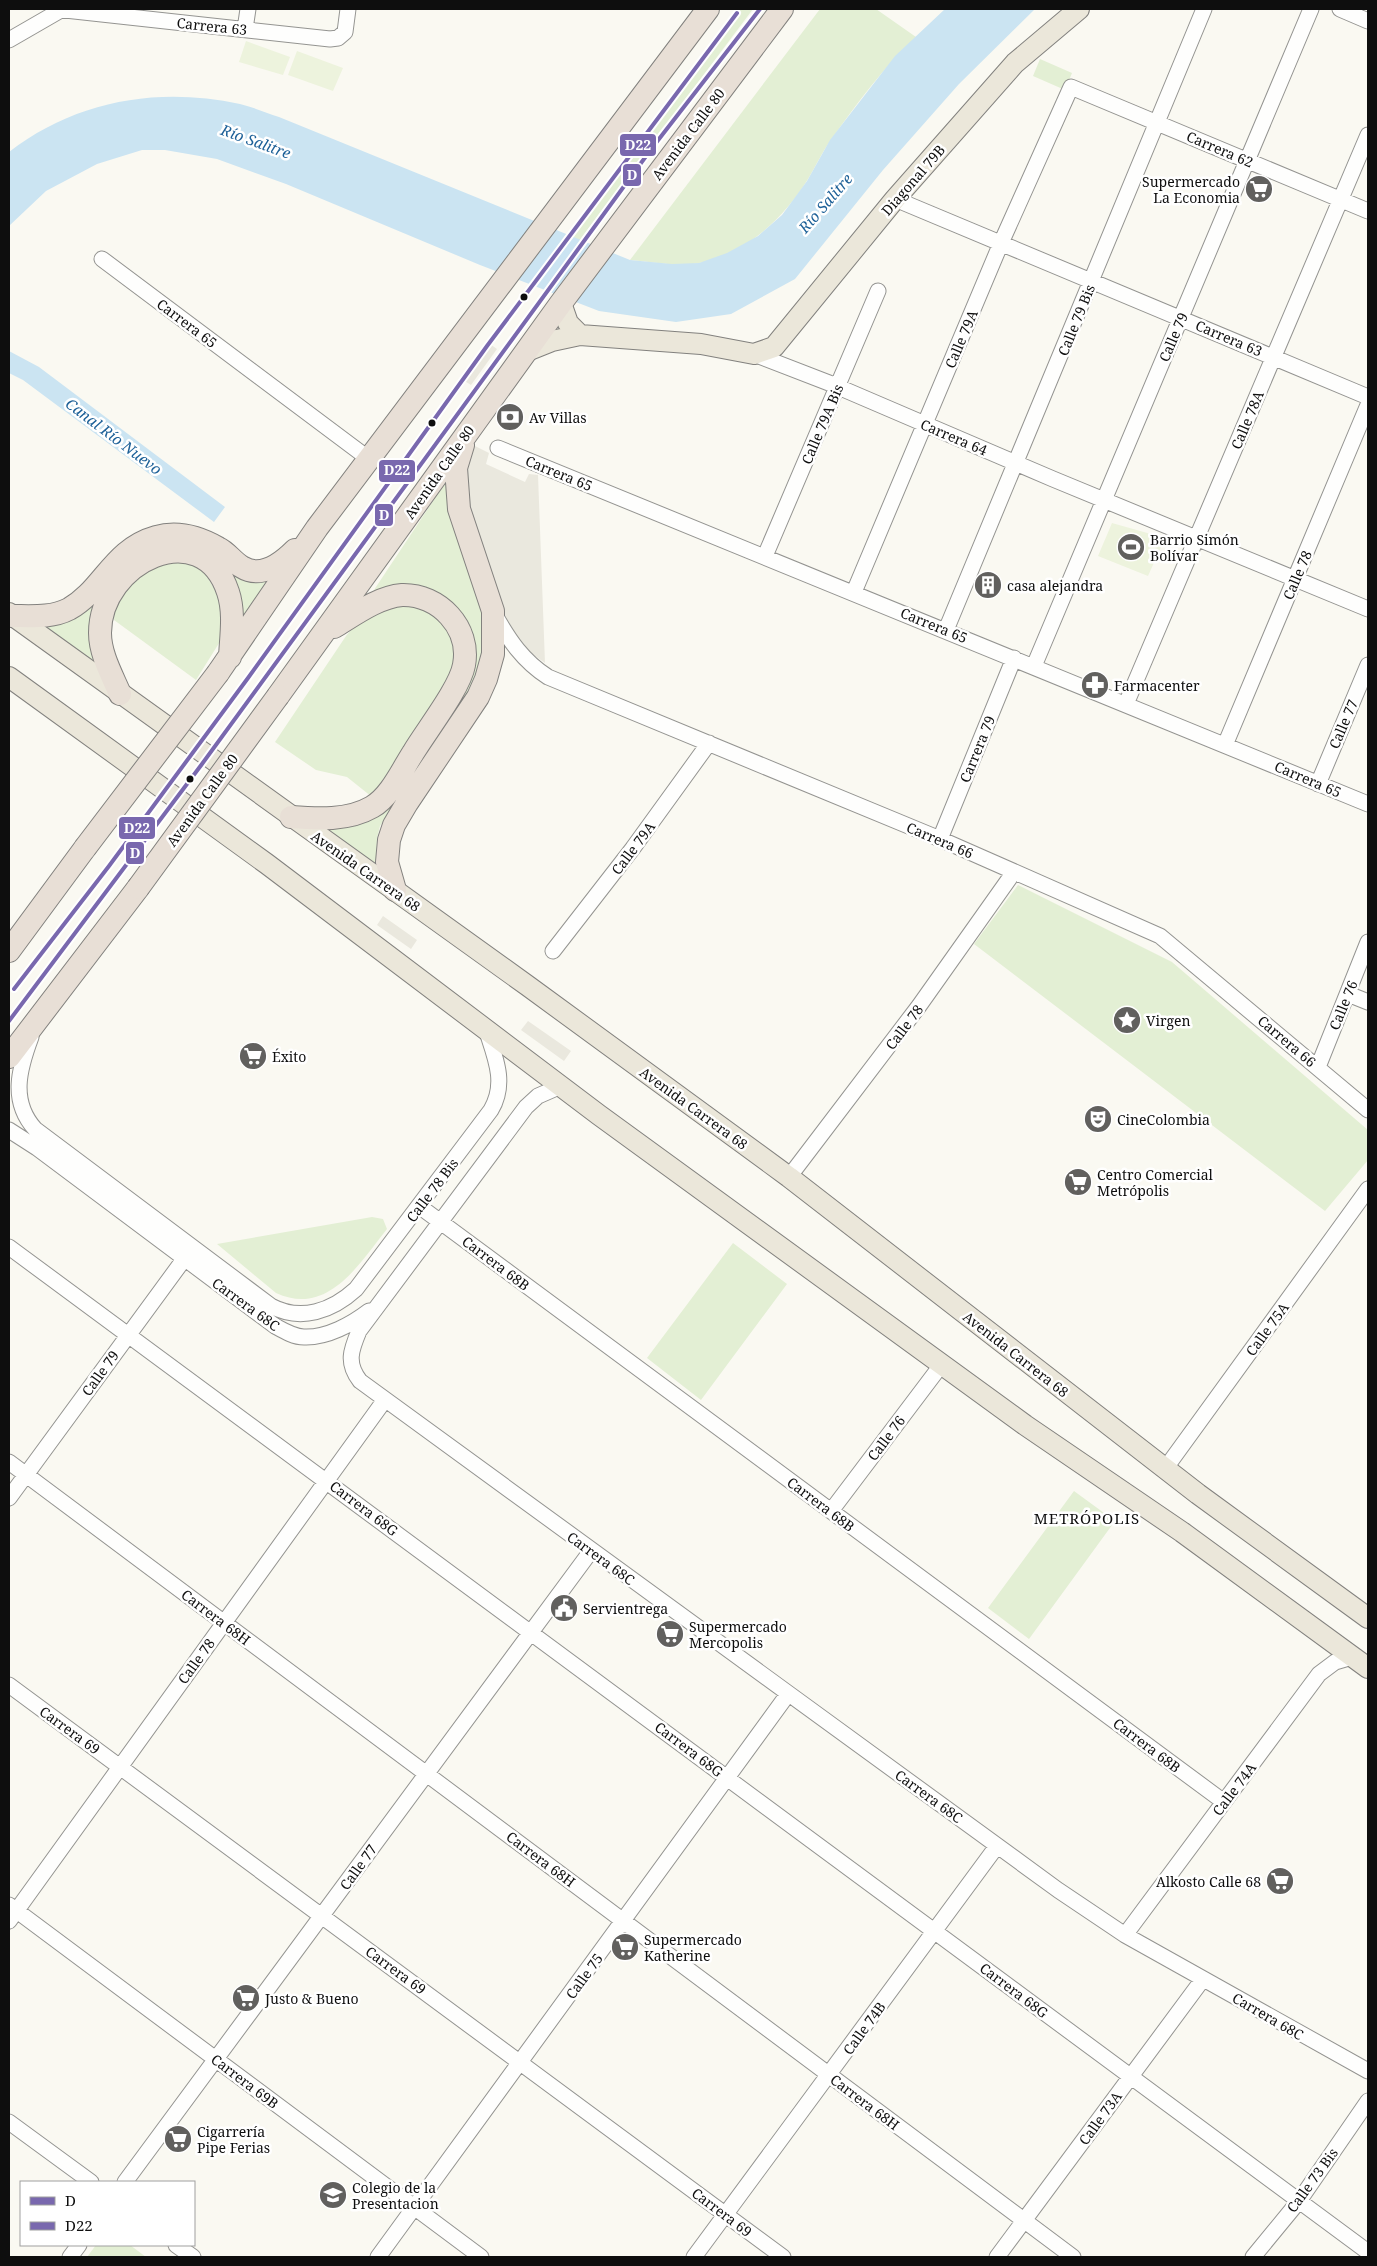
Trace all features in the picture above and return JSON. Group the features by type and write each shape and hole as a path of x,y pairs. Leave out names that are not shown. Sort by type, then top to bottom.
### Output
{"highway":[{"path":"9,952 85,848 224,665 318,528 369,459 708,9"},
{"name":"Avenida Calle 80","path":"9,1057 138,888 326,631 561,303 782,9"},
{"path":"395,890 387,862 389,840 394,825 406,803 478,697 486,679 493,654 493,611 459,509 456,468 465,435"},
{"path":"11,615 43,616 69,609 89,592 120,557 136,544 156,537 173,534 195,538 220,548 243,568 261,570 277,565 286,559 318,528"},
{"path":"120,694 102,650 100,634 101,616 116,584 130,569 161,552 189,554 204,560 219,573 228,591 231,604 224,665"},
{"path":"290,818 352,816 378,804 448,697 464,665 465,646 457,625 440,607 418,598 402,596 380,601 326,631"}],"main road":[{"name":"Diagonal 79B","path":"754,354 764,352 781,341 895,199 1015,63 1079,9"},
{"path":"561,303 565,317 580,335"},
{"name":"Carrera 64","path":"527,351 552,341 580,335 701,344 754,354"},
{"name":"Avenida Carrera 68","path":"11,615 290,818 395,890 789,1178 1165,1469 1368,1618"},
{"path":"9,677 267,864 561,1086 1072,1458 1182,1532 1360,1663"}],"street":[{"path":"9,40 58,9"},
{"name":"Carrera 63","path":"58,9 146,14 330,39 338,38 345,32 348,9"},
{"path":"246,29 248,9"},
{"name":"Calle 79 Bis","path":"946,630 1204,9"},
{"name":"Calle 79","path":"1034,666 1311,9"},
{"path":"1340,9 1368,21"},
{"name":"Carrera 62","path":"1071,87 1368,211"},
{"name":"Calle 79A","path":"854,592 1001,243 1071,87"},
{"name":"Calle 78A","path":"1126,704 1368,135"},
{"name":"Carrera 63","path":"895,199 1368,397"},
{"name":"Carrera 65","path":"102,259 369,459"},
{"name":"Calle 79A Bis","path":"765,556 878,291"},
{"name":"Carrera 64","path":"754,354 837,386 1016,464 1368,609"},
{"name":"Calle 78","path":"1225,745 1368,405"},
{"name":"Carrera 65","path":"498,448 854,592 1368,804"},
{"name":"Carrera 66","path":"493,611 514,647 526,660 548,677 940,839 1160,936 1368,1110"},
{"name":"Carrera 79","path":"940,839 1014,658"},
{"name":"Calle 77","path":"1318,784 1368,665"},
{"name":"Calle 79A","path":"553,951 621,864 709,743"},
{"name":"Calle 78","path":"789,1178 930,991 1014,872"},
{"name":"Calle 76","path":"1318,1067 1368,942"},
{"path":"1348,994 1368,1002"},
{"name":"Carrera 68C","path":"39,1018 22,1061 19,1091 25,1116 49,1149"},
{"name":"Calle 78 Bis","path":"304,1314 317,1312 338,1304 352,1293 497,1100 500,1079 486,1029"},
{"name":"Calle 78 Bis","path":"379,1303 531,1102 538,1096 561,1086"},
{"name":"Carrera 68C","path":"9,1130 49,1149 188,1253 275,1326 291,1335 305,1338 344,1327 359,1319 379,1303"},
{"name":"Calle 75A","path":"1165,1469 1368,1189"},
{"name":"Carrera 68B","path":"419,1206 1224,1802"},
{"name":"Carrera 68G","path":"9,1247 327,1480 1368,2252"},
{"name":"Calle 79","path":"9,1498 188,1253"},
{"name":"Carrera 68C","path":"188,1253 271,1306 290,1314 304,1314"},
{"name":"Carrera 68C","path":"379,1303 359,1331 349,1360 353,1372 360,1381 384,1401 1058,1890 1125,1934 1368,2071"},
{"name":"Calle 76","path":"831,1511 942,1364"},
{"name":"Calle 78","path":"11,1912 120,1766 384,1401"},
{"name":"Carrera 68H","path":"9,1462 1073,2257"},
{"name":"Calle 77","path":"126,2181 591,1551"},
{"name":"Calle 74A","path":"1125,1934 1319,1674 1335,1662 1360,1663"},
{"name":"Carrera 69","path":"9,1685 783,2257"},
{"name":"Calle 75","path":"378,2257 624,1922 788,1694"},
{"name":"Calle 74B","path":"694,2257 997,1846"},
{"name":"Carrera 69B","path":"11,1912 216,2059 480,2257"},
{"name":"Calle 73A","path":"997,2257 1203,1979"},
{"name":"Calle 73 Bis","path":"1254,2257 1299,2201 1368,2101"},
{"path":"9,2122 89,2181"},
{"path":"70,2257 78,2246"},
{"path":"177,2246 192,2257"}],"green space":[{"path":"740,9 753,9 567,257 560,252"},
{"path":"820,9 876,9 916,37 871,86 828,145 798,193 775,221 762,233 732,252 716,259 699,263 674,264 630,260"},
{"path":"246,41 290,57 283,75 239,62"},
{"path":"297,51 343,68 333,91 288,75"},
{"path":"1040,59 1072,73 1065,90 1033,76"},
{"path":"447,480 481,606 485,631 482,675 380,826 377,838 376,870 312,823 368,817 463,688 458,610 370,596"},
{"name":"Barrio Simón Bolívar","path":"1112,523 1165,538 1148,576 1098,556"},
{"path":"189,560 204,570 225,610 221,640 196,680 114,620 115,600 147,565"},
{"path":"223,565 276,577 237,627"},
{"path":"106,588 97,667 31,620"},
{"path":"420,604 442,615 458,651 441,696 372,797 347,777 316,770 275,742 346,636 363,618 378,610"},
{"path":"1018,885 1172,962 1368,1130 1368,1160 1325,1211 974,944"},
{"path":"372,1217 383,1219 387,1229 353,1271 340,1283 327,1293 311,1298 295,1299 276,1293 217,1244"},
{"path":"733,1243 787,1284 701,1400 647,1358"},
{"path":"1074,1491 1115,1521 1029,1639 988,1608"},
{"path":"95,2246 131,2246 146,2257 87,2257"}],"shaded area":[{"path":"490,344 497,349 471,385 463,380"},
{"path":"473,445 489,453 486,464 525,482 529,474 538,475 545,663 531,653 515,633 499,604 465,500 463,480"},
{"path":"383,916 417,940 411,949 377,925"},
{"path":"528,1021 571,1051 564,1061 521,1030"}],"water":[{"name":"Río Salitre","path":"945,9 1035,9 959,84 883,170 795,279 731,314 676,322 599,311 480,265 286,184 217,159 165,150 142,150 97,164 46,191 9,226 9,152 61,120 89,110 118,102 178,97 240,104 279,117 630,260 672,264 699,263 727,253 758,236 782,215 807,181 830,140 895,56"},
{"name":"Canal Río Nuevo","path":"9,351 39,367 225,507 214,522 23,380 9,373"}],"transit line":[{"name":"D","path":"9,1021 202,764 652,148 760,9"},
{"name":"D22","path":"14,989 109,866 248,678 487,346 737,13"}],"place":[{"name":"Supermercado La Economia","path":"1259,189"},
{"name":"Av Villas","path":"510,417"},
{"name":"Barrio Simón Bolívar","path":"1131,547"},
{"name":"casa alejandra","path":"988,585"},
{"name":"Farmacenter","path":"1095,685"},
{"name":"Virgen","path":"1127,1020"},
{"name":"Éxito","path":"253,1056"},
{"name":"CineColombia","path":"1098,1119"},
{"name":"Centro Comercial Metrópolis","path":"1078,1182"},
{"name":"Servientrega","path":"564,1608"},
{"name":"Supermercado Mercopolis","path":"670,1634"},
{"name":"Alkosto Calle 68","path":"1280,1881"},
{"name":"Supermercado Katherine","path":"625,1947"},
{"name":"Justo & Bueno","path":"246,1998"},
{"name":"Cigarrería Pipe Ferias","path":"178,2139"},
{"name":"Colegio de la Presentacion","path":"333,2195"}],"district":[{"name":"METRÓPOLIS","path":"1087,1518"}]}
